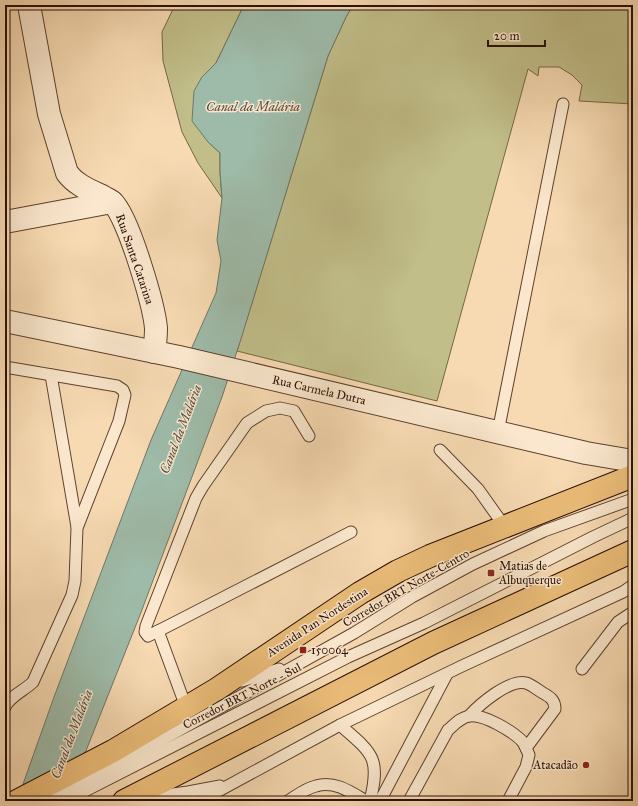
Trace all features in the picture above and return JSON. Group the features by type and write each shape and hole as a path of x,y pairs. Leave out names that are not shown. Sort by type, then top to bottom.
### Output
{"highway":[{"name":"Avenida Pan Nordestina","path":"17,801 116,763 186,707 217,689 360,593 392,575 430,556 505,527 630,472"},
{"path":"125,800 433,643 633,551"}],"street":[{"name":"Rua Santa Catarina","path":"29,5 49,114 67,173 79,185 112,202 120,211 125,222 151,303 156,329 154,352"},
{"path":"5,222 112,202"},
{"name":"Rua Carmela Dutra","path":"5,321 254,374 586,453 630,472"}],"lane":[{"path":"498,432 563,104"},
{"path":"5,367 117,386 123,390 125,395 119,421 77,528"},
{"path":"5,707 8,702 33,682 72,595 75,581 77,528 52,375"},
{"path":"309,436 294,411 280,408 266,412 247,423 196,498 145,632 148,636 351,532"},
{"path":"440,450 478,489 505,527"},
{"name":"Corredor BRT Norte-Centro","path":"544,531 587,505 630,472"},
{"name":"Corredor BRT Norte-Centro","path":"116,763 354,633 423,591 473,564 544,531 633,499"},
{"name":"Corredor BRT Norte - Sul","path":"116,763 424,623 633,518"},
{"path":"200,801 340,725 469,663 623,592 633,585"},
{"path":"582,669 618,622 633,612"},
{"path":"158,631 186,707"},
{"path":"217,689 301,662"},
{"path":"380,801 447,674"},
{"path":"409,801 448,730 457,721 469,716 481,704 499,691 518,683 527,684 552,698 555,704 555,709 526,748"},
{"path":"469,716 480,716 510,732 523,742 526,748 529,755 526,767 508,801"},
{"path":"340,725 368,751 372,758 374,765 374,782 370,801"},
{"path":"49,801 116,763"},
{"path":"65,801 116,763"},
{"path":"125,800 188,792 231,784"},
{"path":"288,801 315,786 326,785 338,786 366,801"}],"shaded area":[{"path":"175,5 244,5 216,63 202,77 208,142 220,153 222,198 198,163 182,132 163,61 162,32"},
{"path":"353,5 633,5 633,104 579,101 582,85 572,75 559,67 539,67 538,76 528,69 437,401 237,351 328,56"}],"water":[{"name":"Canal da Malária","path":"244,5 353,5 328,56 222,397 140,615 66,801 17,801 54,697 151,440 216,293 221,261 217,240 222,198 220,153 208,142 192,121 194,91 202,77 216,63"}],"place":[{"name":"Matias de Albuquerque","path":"491,573"},
{"name":"150064","path":"303,650"},
{"name":"Atacadão","path":"586,765"}]}
